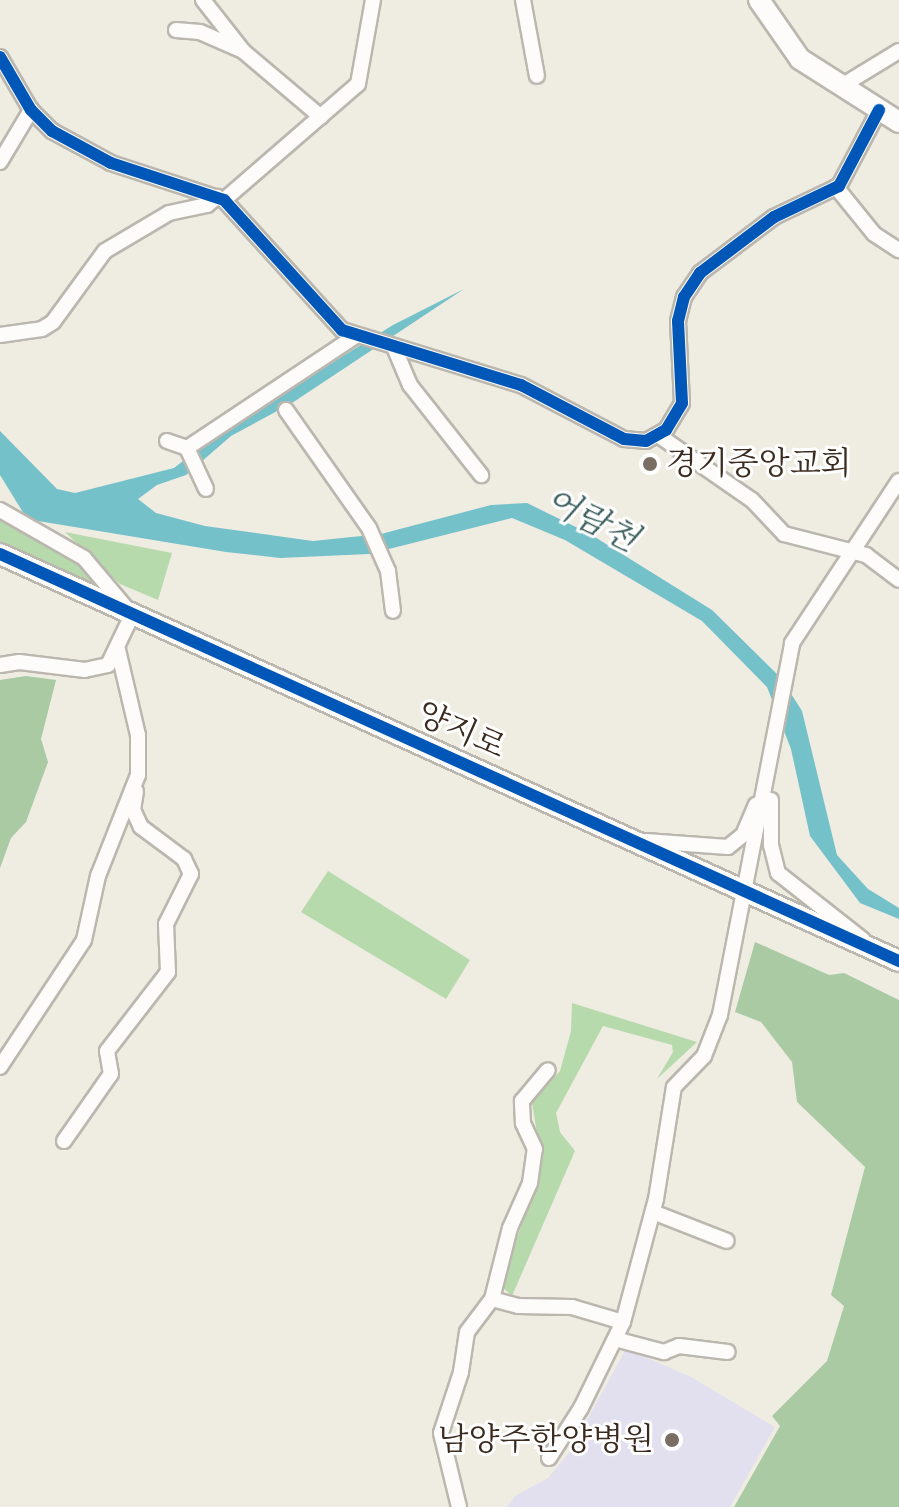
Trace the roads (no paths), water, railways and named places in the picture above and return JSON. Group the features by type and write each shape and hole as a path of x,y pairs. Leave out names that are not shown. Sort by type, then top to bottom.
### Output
{"street":[{"path":"203,0 243,51 321,117"},
{"path":"0,335 42,329 63,312 105,251 169,213 207,205 220,198 358,84 373,0"},
{"path":"523,0 537,76"},
{"path":"759,0 800,59 899,122"},
{"path":"176,30 200,32 243,51"},
{"path":"840,87 899,51"},
{"path":"0,57 31,110 52,131 111,163 220,198 329,320 357,335 521,385 624,439 646,441 658,435 682,403 678,321 684,297 700,273 774,217 836,187 879,110"},
{"path":"0,162 31,110"},
{"path":"836,187 874,234 899,250"},
{"path":"187,448 357,335"},
{"path":"390,346 410,385 481,475"},
{"path":"286,410 369,528 384,560 393,611"},
{"path":"658,435 752,500 784,534 866,555 899,580"},
{"path":"167,441 187,448 206,489"},
{"path":"549,1458 623,1322 653,1212 674,1087 704,1056 720,1015 747,889 792,643 849,551 899,481"},
{"path":"0,510 84,558 132,615 118,650 108,665 85,670 19,662 0,665"},
{"name":"양지로","path":"0,554 642,841 899,961"},
{"path":"64,1141 111,1074 107,1051 168,972 166,924 191,874 184,859 141,827 133,810 138,775 138,735 118,650"},
{"path":"642,841 721,849 735,844 749,824 771,763"},
{"path":"771,763 771,845 778,873 873,948"},
{"path":"0,1067 84,940 98,876 138,775"},
{"path":"459,1507 441,1433 461,1372 467,1332 492,1299 534,1165 522,1101 548,1070"},
{"path":"653,1212 727,1241"},
{"path":"492,1299 518,1306 572,1307 623,1322"},
{"path":"615,1339 664,1352 679,1346 728,1352"}],"water":[{"path":"464,289 292,403 231,436 186,475 157,485 138,499 156,513 205,526 313,541 381,534 491,505 527,503 590,534 712,610 781,678 802,711 837,855 868,889 899,908 899,919 860,903 810,836 791,749 767,687 702,621 565,540 512,518 369,554 280,558 226,552 38,521 24,514 0,475 0,431 57,489 75,493 174,468 219,433 393,325"}],"place":[{"name":"경기중앙교회","path":"650,464"},
{"name":"남양주한양병원","path":"672,1440"}],"water label":[{"name":"어람천","path":"591,521"}]}
